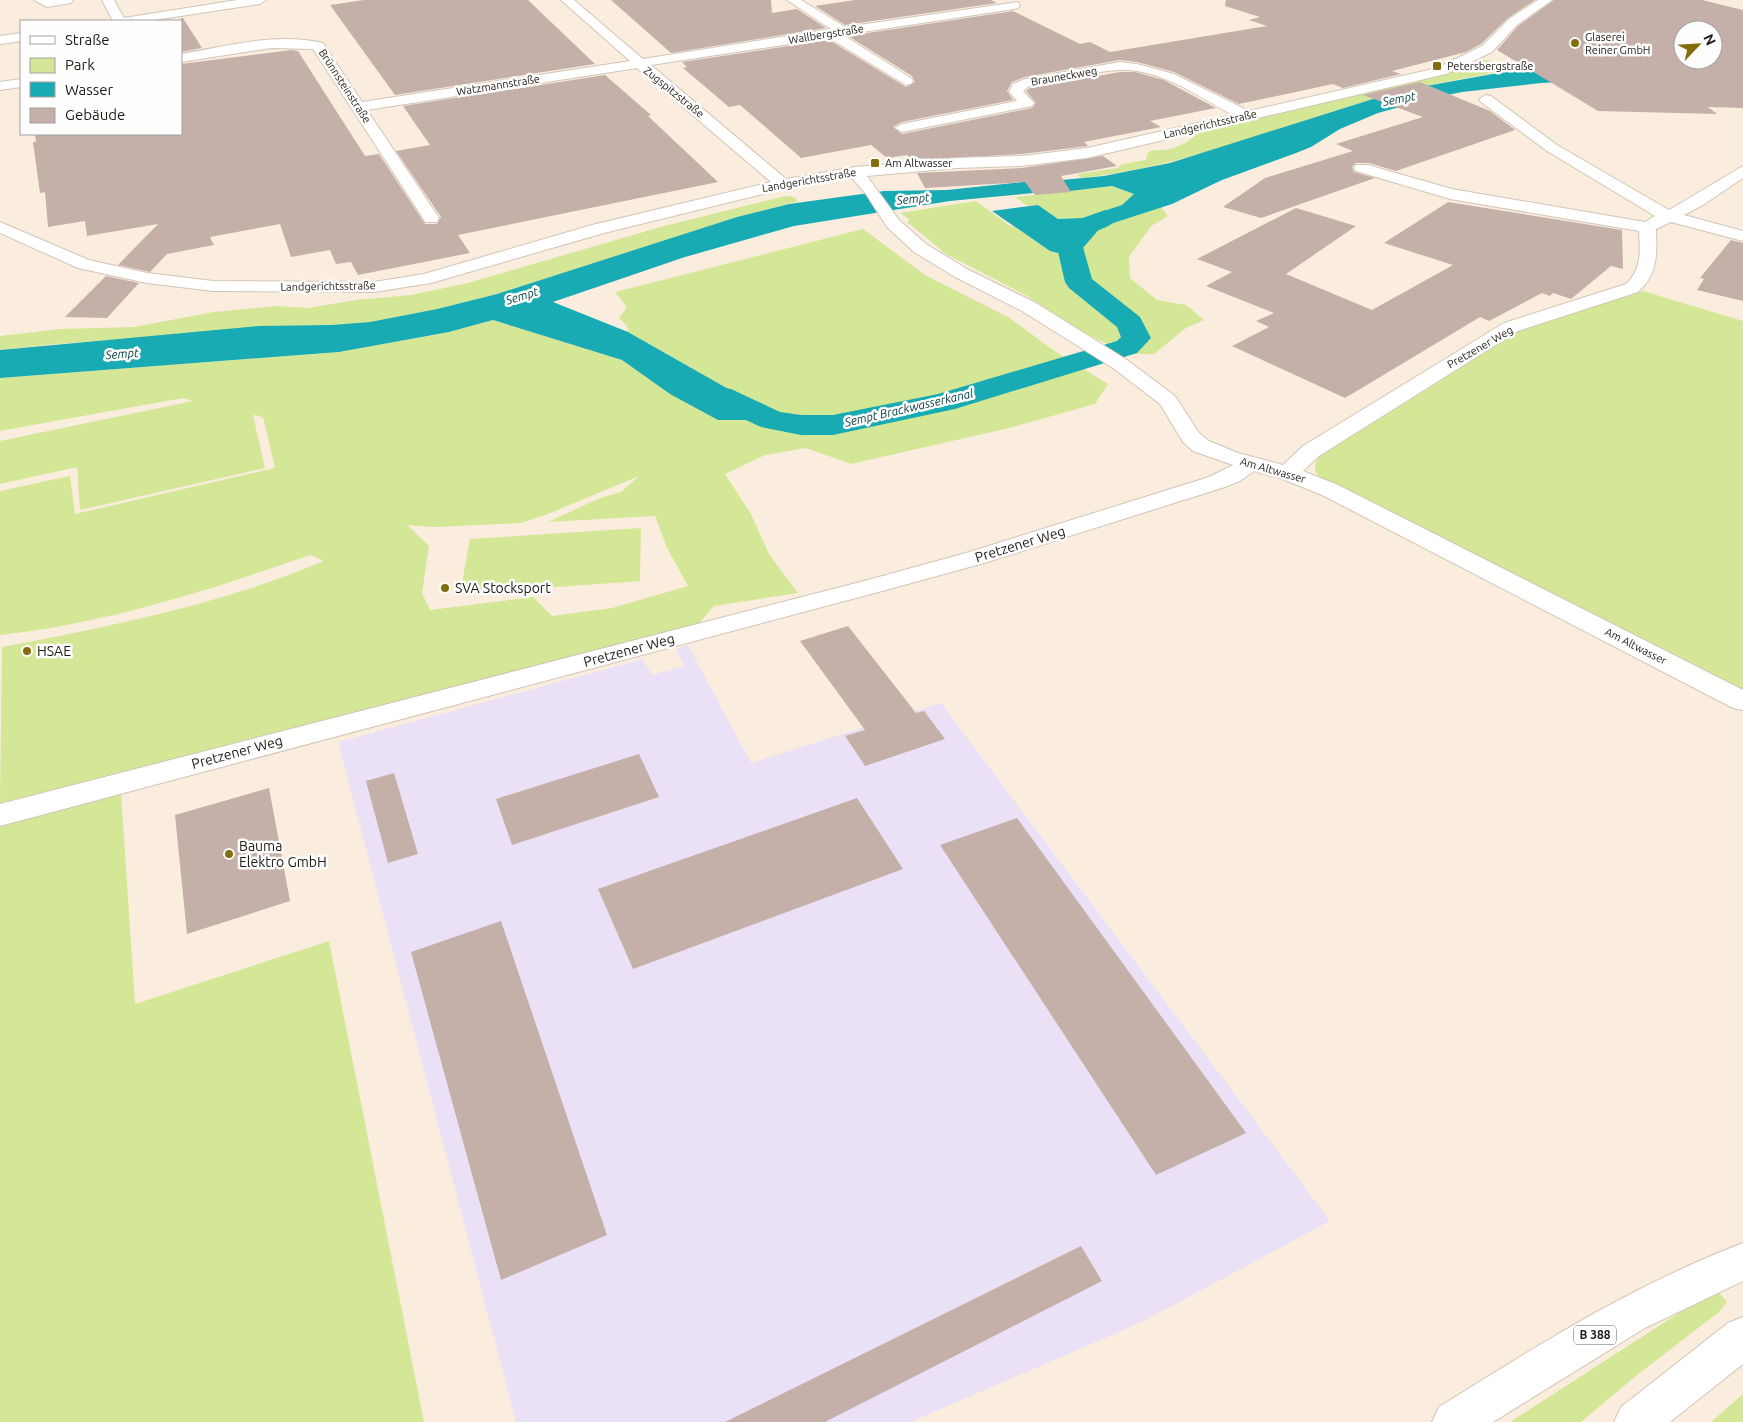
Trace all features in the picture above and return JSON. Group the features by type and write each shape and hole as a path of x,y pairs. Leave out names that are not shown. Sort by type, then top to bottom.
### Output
{"street":[{"path":"40,0 47,3 67,0"},
{"path":"108,0 118,20"},
{"path":"132,20 260,0"},
{"name":"Zugspitzstraße","path":"567,0 638,63 698,113 710,120 783,184"},
{"path":"793,0 906,81"},
{"name":"Landgerichtsstraße","path":"0,227 84,264 147,278 213,286 374,287 426,279 598,229 783,184 855,172 957,163 1022,161 1087,153 1441,71 1487,49 1513,22 1546,0"},
{"name":"Wallbergstraße","path":"638,63 1014,5"},
{"path":"0,40 20,37"},
{"name":"Brünnsteinstraße","path":"182,58 288,42 311,43 318,46 431,218"},
{"name":"Watzmannstraße","path":"358,107 638,63"},
{"name":"Brauneckweg","path":"902,128 1027,103 1016,92 1018,87 1024,83 1120,66 1163,73 1246,116"},
{"path":"0,86 20,83"},
{"path":"1486,99 1552,148 1656,211 1671,217 1743,236"},
{"path":"1362,168 1450,194 1647,227 1671,217 1721,188 1743,171"},
{"name":"Am Altwasser","path":"855,172 872,191 899,230 920,248 961,273 1029,307 1095,346 1168,400 1191,437 1201,446 1230,458 1288,472 1330,490 1743,701"},
{"name":"Pretzener Weg","path":"1288,472 1311,451 1511,327 1632,288 1643,280 1649,257 1647,227"},
{"name":"Pretzener Weg","path":"0,815 966,561 1217,482 1232,476 1250,463"},
{"name":"B 388","path":"1454,1422 1590,1338 1708,1275 1743,1262"},
{"path":"1636,1422 1743,1338"}],"shaded area":[{"path":"688,645 751,763 941,703 1330,1221 1144,1321 911,1422 516,1422 338,742 643,659 652,675 684,666 676,649"}],"green space":[{"path":"1489,60 1497,66 1499,72 1385,95 1191,157 1154,166 1081,178 1077,174 1118,168 1122,164 1146,160 1148,152 1180,146 1202,129 1439,75 1468,67 1480,61"},
{"path":"1112,186 1134,194 1122,205 1082,218 1058,219 1038,205 1028,206 1015,197"},
{"path":"785,196 794,197 798,201 737,217 497,294 437,309 370,322 56,344 0,350 0,336 59,329 134,327 214,312 277,306 308,308 355,300 411,295 468,283 664,226"},
{"path":"976,201 1010,226 1013,226 1050,251 1066,255 1083,248 1101,227 1161,207 1168,216 1151,226 1129,257 1130,278 1157,300 1186,305 1204,320 1186,328 1154,354 1129,354 1082,332 1027,296 946,254 907,222 910,220 900,213"},
{"path":"863,229 925,275 1008,317 1056,352 1108,384 1095,404 1009,428 851,464 806,448 765,455 725,474 751,514 769,554 798,593 714,606 695,628 0,803 2,647 125,622 206,602 246,590 324,561 310,555 234,581 157,604 40,630 0,635 0,491 70,476 75,514 275,468 263,417 253,415 265,468 80,510 77,467 0,484 0,441 193,401 183,398 0,431 0,378 339,352 449,332 493,320 622,360 670,394 771,420 760,407 628,332 627,326 619,318 627,307 615,292","holes":["639,476 621,492 600,498 548,522 655,516 668,550 688,586 612,608 552,616 533,597 430,610 422,593 429,546 407,525 435,527 521,523 548,514"]},
{"path":"1643,291 1743,321 1743,690 1320,478 1315,470 1315,464 1319,456 1520,329"},
{"path":"641,528 640,581 460,594 470,539"},
{"path":"121,792 135,1004 329,941 424,1422 0,1422 0,826"},
{"path":"1716,1289 1727,1302 1719,1312 1637,1375 1581,1422 1510,1422"},
{"path":"1743,1394 1743,1422 1711,1422"}],"water":[{"name":"Sempt","path":"1526,68 1569,68 1586,81 1541,83 1462,92 1378,113 1340,129 1311,147 1222,180 1172,204 1101,227 1083,248 1066,255 1050,251 992,211 1038,205 1058,219 1082,218 1122,205 1134,194 1112,186 1070,191 1062,180 1104,176 1170,163 1398,91"},
{"name":"Sempt","path":"1032,181 1031,190 1033,193 950,201 794,226 685,257 553,302 628,332 760,407 772,420 718,420 670,394 622,360 493,320 449,332 339,352 0,378 0,350 259,326 331,325 370,322 437,309 497,294 737,217 789,204 884,191 947,190"}],"building":[{"path":"364,0 528,0 595,64 395,95 330,5"},
{"path":"611,0 771,0 772,13 797,9 826,28 671,53"},
{"path":"855,0 991,0 997,3 845,25 815,6"},
{"path":"1226,0 1535,0 1508,18 1481,44 1466,52 1392,71 1401,74 1343,88 1333,84 1239,104 1174,72 1137,62 1120,60 1025,77 1012,82 1007,91 1013,100 902,122 893,127 902,134 1032,108 1036,103 1026,91 1030,88 1120,72 1135,72 1164,80 1216,108 1150,121 1161,127 1084,142 1088,146 1022,154 910,160 907,155 887,158 871,145 801,158 740,105 729,107 683,68 687,67 682,62 829,40 906,87 915,82 912,76 848,36 1013,11 1080,44 1090,42 1110,52 1267,26 1249,20 1260,17 1225,6"},
{"path":"1554,0 1702,0 1743,10 1743,108 1708,107 1717,114 1598,111 1497,50 1518,26"},
{"path":"183,18 202,48 182,52 181,20"},
{"path":"291,50 298,51 365,156 379,154 425,224 437,224 441,217 396,151 430,145 403,106 605,75 651,115 648,116 718,182 458,235 470,253 358,275 351,262 336,264 330,250 291,257 280,224 210,237 214,245 167,254 150,272 118,265 158,224 87,236 85,221 48,227 45,192 40,193 33,142 36,142 35,135 182,135 182,64"},
{"path":"1420,82 1490,111 1515,130 1396,171 1369,163 1356,163 1352,167 1354,172 1375,178 1261,218 1223,207 1265,178 1353,151 1336,144 1423,117 1363,95"},
{"path":"1103,156 1117,166 1061,176 1071,192 1035,195 1025,182 925,188 917,173 1022,168"},
{"path":"1448,202 1622,230 1623,269 1611,266 1571,299 1553,293 1550,296 1542,293 1489,321 1480,317 1345,398 1232,346 1269,327 1256,321 1274,313 1206,286 1232,272 1197,259 1296,208 1356,226 1286,274 1372,310 1453,265 1384,243"},
{"path":"1731,240 1743,243 1743,301 1697,290 1704,279 1700,278"},
{"path":"106,276 139,283 107,318 65,317"},
{"path":"848,626 916,713 924,711 945,739 865,766 845,736 865,730 800,641"},
{"path":"639,754 659,797 512,845 496,799"},
{"path":"394,773 418,854 388,863 366,781"},
{"path":"269,788 290,901 187,934 175,815"},
{"path":"857,798 903,869 633,969 598,889"},
{"path":"1017,818 1246,1133 1156,1175 940,845"},
{"path":"501,921 607,1235 501,1280 411,952"},
{"path":"1081,1246 1102,1281 825,1422 725,1422"}],"waterway":[{"name":"Sempt Brackwasserkanal","path":"720,396 772,420 801,425 833,425 944,402 1127,347 1136,338 1130,323 1079,282 1068,239 1080,228 1105,218"}],"place":[{"name":"Glaserei Reiner GmbH","path":"1575,43"},
{"name":"Petersbergstraße","path":"1437,66"},
{"name":"Am Altwasser","path":"875,163"},
{"name":"SVA Stocksport","path":"445,588"},
{"name":"HSAE","path":"27,651"},
{"name":"Bauma Elektro GmbH","path":"229,854"}]}
